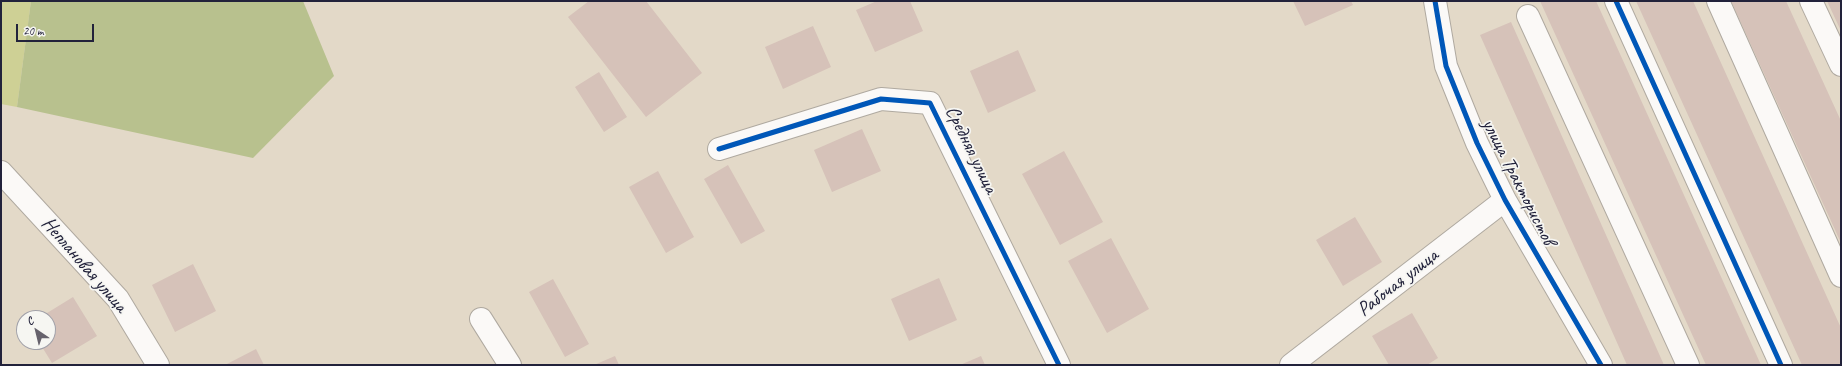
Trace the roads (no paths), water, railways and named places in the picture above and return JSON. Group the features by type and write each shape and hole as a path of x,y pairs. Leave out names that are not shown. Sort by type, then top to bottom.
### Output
{"street":[{"name":"улица Трактористов","path":"1435,1 1446,66 1477,143 1505,200 1601,365"},
{"path":"1616,1 1781,365"},
{"path":"1718,1 1841,276"},
{"path":"1811,1 1841,65"},
{"path":"1528,16 1688,365"},
{"name":"Средняя улица","path":"719,149 881,99 930,103 1059,365"},
{"name":"Неплановая улица","path":"1,172 118,299 158,365"},
{"name":"Рабочая улица","path":"1291,365 1505,200"},
{"path":"481,319 510,365"}]}
